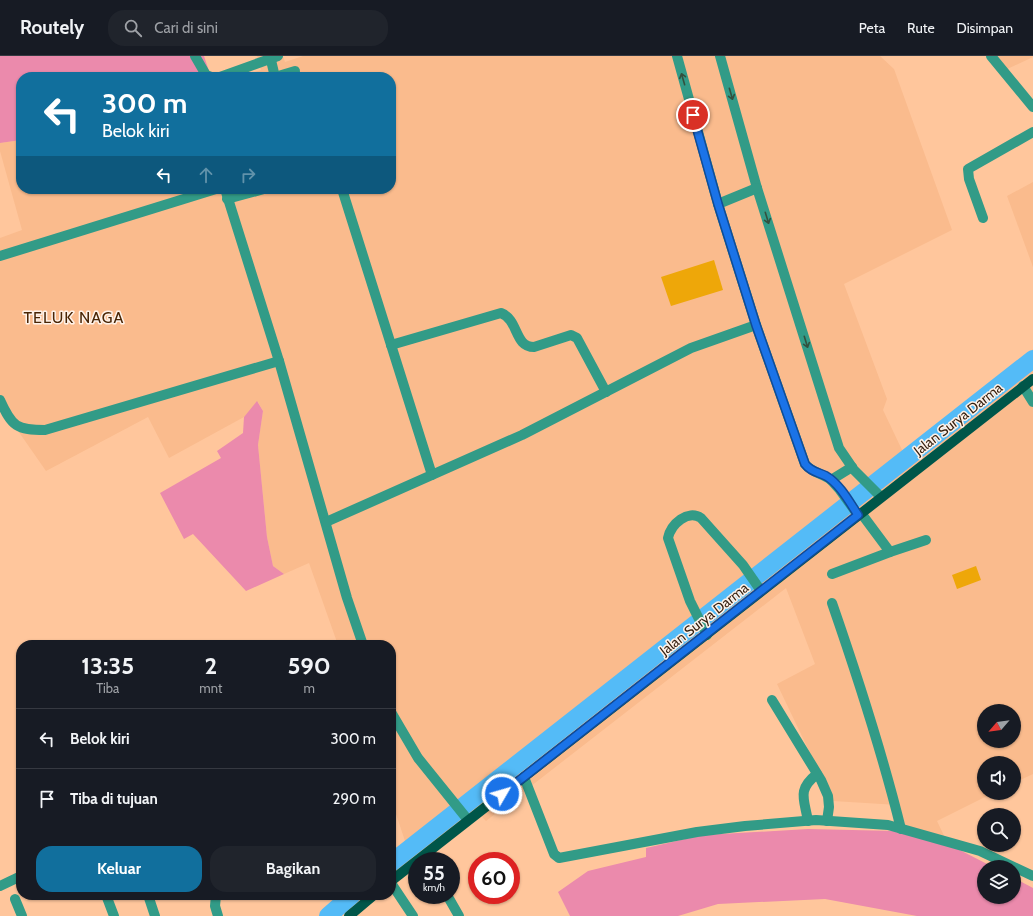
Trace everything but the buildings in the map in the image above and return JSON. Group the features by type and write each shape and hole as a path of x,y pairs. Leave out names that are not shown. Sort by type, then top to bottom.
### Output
{"main road":[{"name":"Jalan Surya Darma","path":"432,852 466,819 524,777 878,494 1033,378"},
{"name":"Jalan Surya Darma","path":"396,879 408,870"},
{"path":"349,916 368,900"}],"street":[{"path":"195,56 204,72"},
{"path":"677,56 718,204 756,325 805,464 814,472 826,476 831,480 890,552"},
{"path":"720,56 757,188 839,448 853,468 878,494"},
{"path":"991,56 1033,107"},
{"path":"233,72 273,57 274,72"},
{"path":"984,218 969,178 968,169 1033,132"},
{"path":"718,204 757,188"},
{"path":"0,256 200,194"},
{"path":"226,194 278,361 347,598 361,640"},
{"path":"344,194 432,475"},
{"path":"391,345 501,313 507,315 512,321 523,344 528,347 534,347 571,335 576,338 606,392"},
{"path":"326,522 522,435 705,342 756,325"},
{"path":"0,400 8,417 24,430 45,430 278,361"},
{"path":"1023,386 1033,402"},
{"path":"831,480 853,468"},
{"path":"706,632 690,601 668,538 670,530 674,524 689,515 695,514 701,518 743,565 759,589"},
{"path":"832,574 926,540"},
{"path":"832,603 864,695 886,769 901,829"},
{"path":"772,700 817,774 828,796 829,807 827,821"},
{"path":"396,721 418,758 466,819"},
{"path":"808,821 804,791 807,782 817,774"},
{"path":"524,777 554,854 559,858 698,832 745,826 827,821 888,825 980,851 1033,876"},
{"path":"0,886 16,878"},
{"path":"396,890 413,916"},
{"path":"15,899 22,916"},
{"path":"108,900 114,916"},
{"path":"150,900 155,916"},
{"path":"216,900 215,906 218,916"},
{"path":"452,904 459,916"}],"shaded area":[{"path":"0,56 204,56 209,72 16,72 16,141 0,143"},
{"path":"257,56 283,56 285,62 303,56 880,56 894,69 952,230 844,284 887,399 883,410 903,452 1033,349 1033,774 1021,780 1021,756 977,756 977,800 979,800 937,821 948,844 896,831 898,805 833,801 777,684 815,664 786,588 486,821 465,799 406,844 396,814 396,640 336,640 309,563 284,574 273,566 267,537 258,445 263,411 258,402 244,417 169,458 148,417 46,471 0,405 0,238 22,230 0,151 0,143 16,141 16,194 396,194 396,72 255,72 261,70"},
{"path":"994,56 1033,56 1033,57 1005,70"},
{"path":"1033,182 1033,267 1007,196"},
{"path":"257,401 263,411 258,445 267,537 273,566 284,574 246,591 193,534 184,539 160,493 221,458 217,451 243,433 244,417"},
{"path":"808,829 896,831 948,844 979,860 977,860 977,904 1021,904 1021,882 1033,888 1033,916 917,916 825,899 718,904 678,916 570,916 558,892 588,871 646,857 646,848 703,835"}],"waterway":[{"path":"396,859 1033,359"},
{"path":"328,916 346,900"}],"district":[{"name":"TELUK NAGA","path":"74,317"}],"route":[{"path":"502,794 707,635 858,515 831,480 826,476 809,469 805,464 756,325 718,204 693,115"}]}
